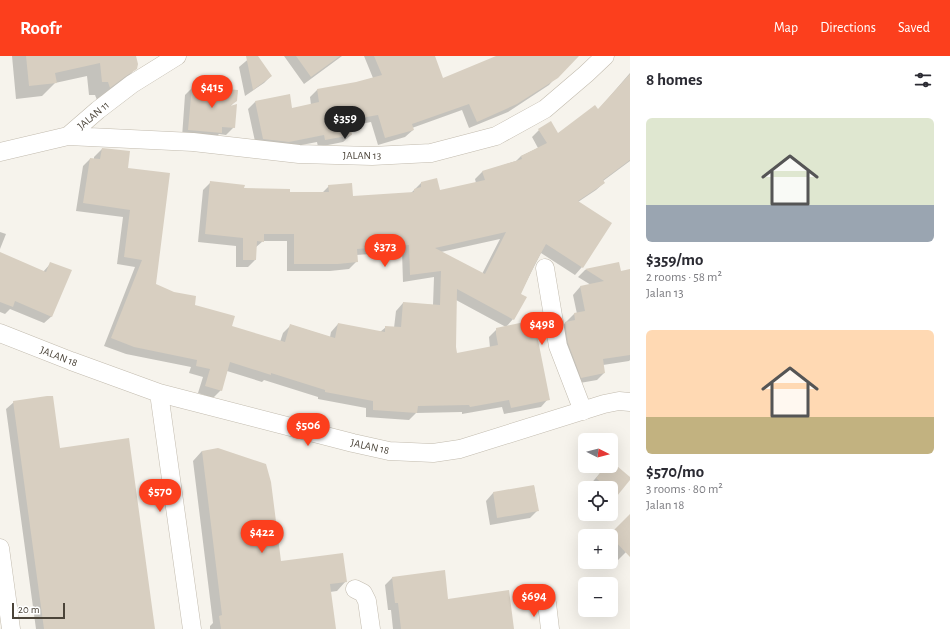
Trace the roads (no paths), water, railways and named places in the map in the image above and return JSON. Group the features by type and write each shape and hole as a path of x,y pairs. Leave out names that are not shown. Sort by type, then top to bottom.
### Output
{"street":[{"name":"JALAN 11","path":"0,152 68,136 98,110 132,84 177,56"},
{"name":"JALAN 13","path":"68,136 193,142 299,154 372,156 431,153 496,136 546,109 605,56"},
{"path":"545,268 558,346 583,411"},
{"name":"JALAN 18","path":"0,333 159,393 389,451 433,453 460,449 604,404 619,401 630,402"},
{"path":"159,393 192,629"},
{"path":"0,548 11,629"},
{"path":"355,589 363,593 367,601 371,629"},
{"path":"547,603 550,629"}]}
